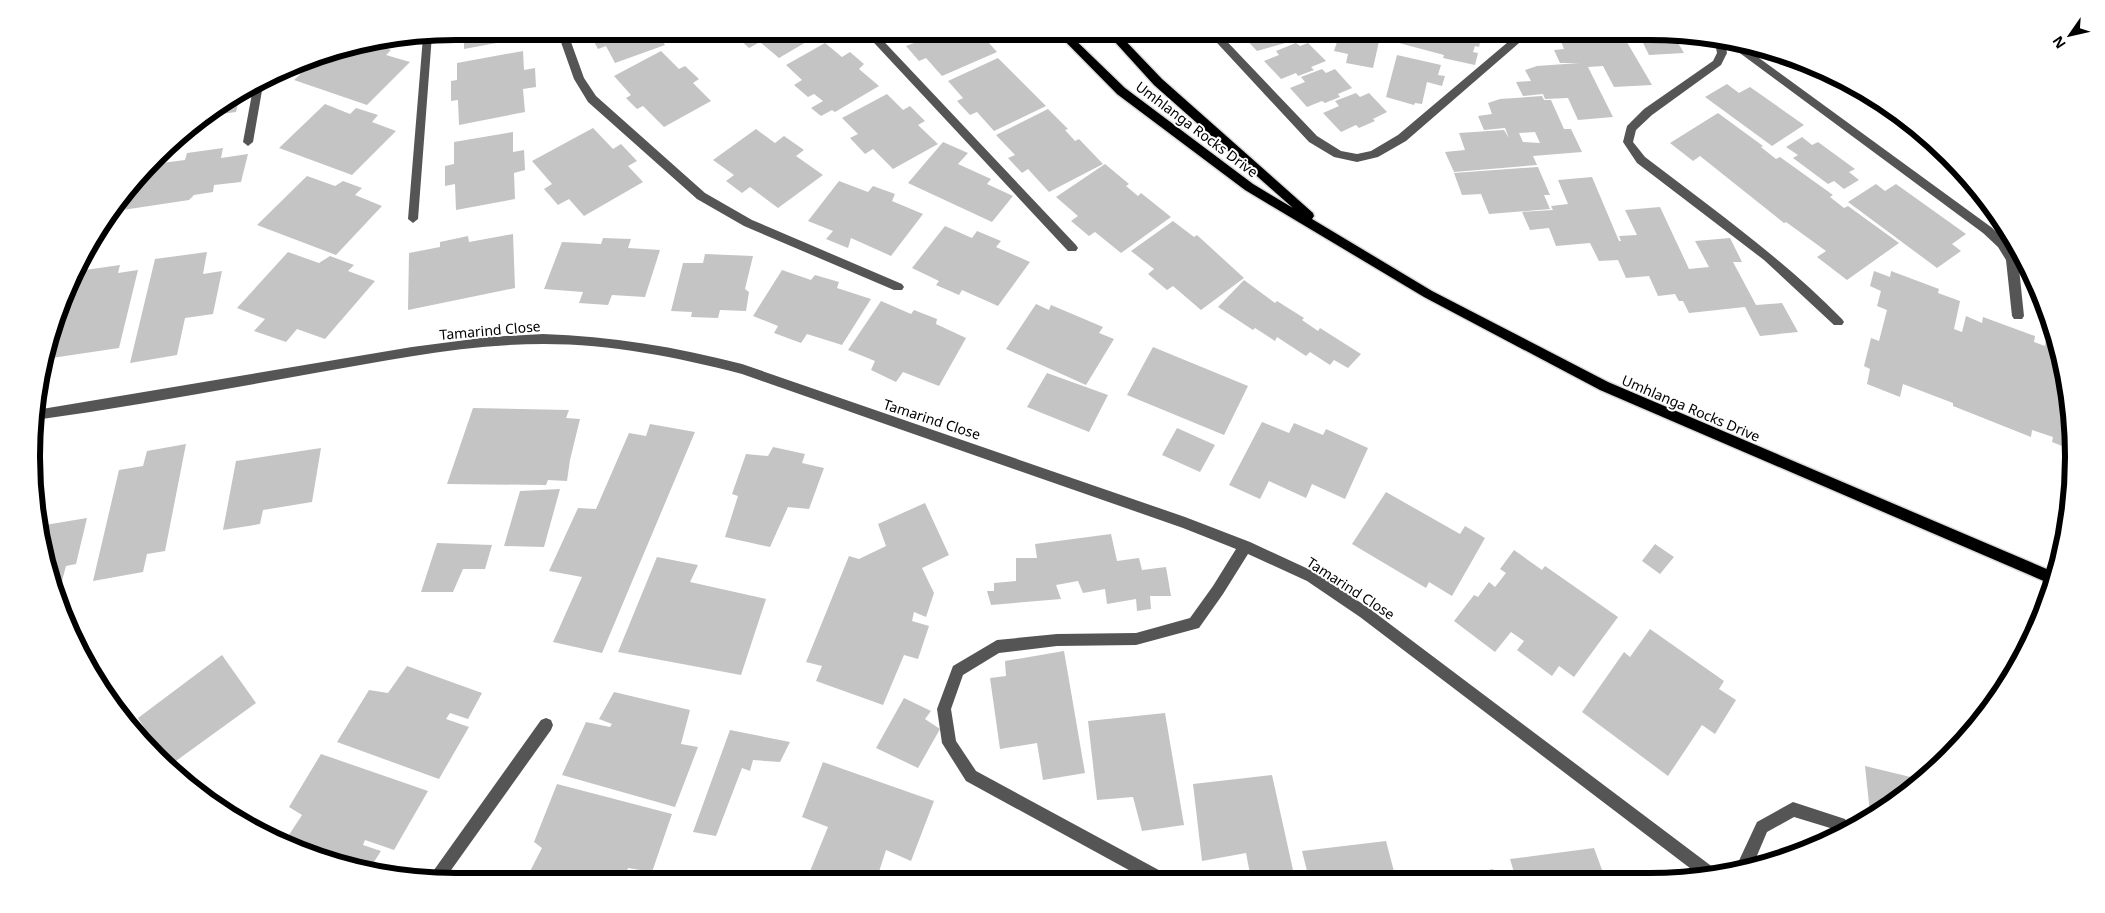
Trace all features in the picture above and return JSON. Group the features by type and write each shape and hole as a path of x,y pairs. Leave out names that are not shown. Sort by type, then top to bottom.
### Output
{"main road":[{"name":"Umhlanga Rocks Drive","path":"1069,40 1136,104 1249,188 1330,234 1428,294 1604,386 2047,576"},
{"name":"Umhlanga Rocks Drive","path":"1118,40 1158,82 1330,234"}],"street":[{"path":"565,40 579,79 592,99 701,196 748,223 898,286"},
{"path":"876,40 1072,248"},
{"path":"1220,40 1313,139 1338,154 1357,158 1374,154 1402,138 1517,40"},
{"path":"413,219 428,41"},
{"path":"1721,47 1722,53 1718,63 1648,112 1631,129 1628,142 1641,160 1777,263 1807,289 1838,322"},
{"path":"1743,51 1987,230 2002,244 2012,259 2018,316"},
{"path":"248,142 258,91"},
{"name":"Tamarind Close","path":"43,415 470,344 515,340 564,340 643,347 690,355 742,369 852,409 994,455 1245,546 1312,577 1365,613 1704,869"},
{"path":"1150,873 971,776 949,742 944,710 958,671 997,647 1057,640 1136,639 1194,623 1218,590 1245,546"},
{"path":"440,872 546,725"},
{"path":"1747,861 1762,827 1793,809 1840,824"}],"building":[{"path":"464,40 513,40 464,49"},
{"path":"593,40 662,40 665,45 615,63 606,46 598,49"},
{"path":"740,40 810,40 779,58 760,42 749,48"},
{"path":"912,40 986,40 997,52 942,76 926,58 919,61 906,46 914,43"},
{"path":"1247,40 1288,40 1289,42 1257,51"},
{"path":"1338,40 1379,40 1373,68 1346,63 1348,54 1334,51"},
{"path":"1395,40 1481,40 1479,47 1475,46 1473,52 1478,53 1475,65 1443,58 1444,55 1399,43 1400,41"},
{"path":"1560,40 1626,40 1652,85 1614,87 1603,66 1588,67 1613,117 1578,120 1568,98 1545,99 1543,94 1523,96 1516,82 1531,81 1525,70 1537,66 1579,63 1560,63 1554,50 1564,49"},
{"path":"1642,40 1688,42 1678,43 1684,53 1649,55"},
{"path":"825,43 842,57 850,52 864,64 859,69 879,86 835,112 832,110 821,116 811,108 823,101 814,94 808,97 794,85 802,80 786,65"},
{"path":"1296,43 1300,46 1308,43 1326,61 1311,67 1314,70 1298,76 1296,73 1281,79 1264,61 1279,55 1276,51"},
{"path":"382,47 391,50 386,55 410,62 367,105 294,80 307,68 349,54 375,48"},
{"path":"523,51 524,70 535,68 536,87 523,89 525,112 459,125 458,100 451,101 451,81 457,80 457,63"},
{"path":"661,51 679,69 685,66 699,79 693,83 711,101 664,127 643,106 637,109 626,98 631,95 614,76"},
{"path":"1397,55 1441,65 1438,75 1445,76 1442,86 1427,82 1422,104 1415,103 1414,105 1386,97"},
{"path":"998,58 1046,106 994,131 977,112 970,115 957,101 963,98 948,81"},
{"path":"1322,69 1326,73 1335,69 1352,88 1338,94 1340,97 1307,107 1290,88 1305,82 1301,77"},
{"path":"1727,84 1739,93 1750,87 1804,125 1772,146 1705,97"},
{"path":"1356,93 1360,97 1369,93 1387,112 1373,119 1375,121 1359,128 1356,125 1341,132 1323,113 1339,106 1335,101"},
{"path":"887,94 903,110 910,106 925,121 918,125 938,144 893,169 873,149 865,154 850,138 858,134 842,118"},
{"path":"1542,96 1544,100 1551,100 1564,129 1571,129 1582,152 1533,156 1537,165 1454,172 1445,152 1465,150 1459,133 1504,130 1509,138 1505,128 1484,130 1478,116 1492,114 1488,103 1500,99","holes":["1535,132 1540,143 1523,142 1519,133"]},
{"path":"238,102 236,112 219,114"},
{"path":"325,104 350,114 356,108 378,115 372,122 396,131 352,175 279,148"},
{"path":"1048,109 1068,129 1065,130 1075,141 1079,139 1103,164 1049,192 1028,169 1022,173 1008,158 1015,155 996,135"},
{"path":"1718,113 1763,146 1761,147 1776,159 1780,157 1833,195 1830,197 1844,208 1848,206 1899,243 1847,280 1817,257 1826,251 1786,222 1784,223 1700,156 1693,161 1670,143"},
{"path":"593,128 613,149 621,144 637,161 628,166 643,182 584,216 569,199 558,205 544,189 552,184 532,161"},
{"path":"756,129 775,143 784,136 804,150 796,156 823,175 778,208 750,187 742,193 726,181 734,175 713,160"},
{"path":"513,132 513,152 524,150 525,170 514,173 515,199 456,210 455,184 445,186 445,166 454,164 454,142"},
{"path":"1802,137 1812,145 1818,142 1855,169 1849,172 1859,180 1844,189 1834,181 1828,184 1793,158 1798,155 1786,147"},
{"path":"943,142 968,153 958,164 991,179 987,184 1013,196 992,222 908,183"},
{"path":"223,148 221,158 248,154 241,182 214,185 213,192 194,195 189,200 121,210 161,163 185,160 187,153"},
{"path":"1105,164 1129,184 1126,186 1138,196 1141,193 1171,217 1121,253 1095,232 1089,236 1071,221 1078,216 1056,197"},
{"path":"1538,167 1550,195 1544,195 1550,209 1489,214 1481,194 1462,195 1454,173"},
{"path":"307,176 335,186 343,181 362,188 355,195 382,206 336,255 257,225"},
{"path":"1592,177 1619,241 1621,241 1619,236 1637,235 1625,210 1660,207 1689,269 1709,267 1695,241 1730,238 1742,262 1733,262 1756,305 1782,303 1798,332 1760,336 1745,307 1689,313 1683,301 1679,301 1675,294 1658,296 1649,276 1626,278 1618,260 1599,261 1590,243 1556,246 1549,228 1530,230 1522,212 1553,210 1551,206 1568,204 1558,180"},
{"path":"839,181 868,192 873,186 895,194 892,201 923,214 891,256 851,238 848,248 826,239 833,231 808,221"},
{"path":"1876,184 1885,191 1896,184 1966,234 1952,244 1961,251 1937,268 1848,202"},
{"path":"1173,221 1194,237 1197,235 1244,278 1201,310 1173,286 1167,290 1148,274 1154,269 1131,251"},
{"path":"945,226 972,238 977,231 1001,241 996,247 1030,262 998,306 962,290 959,295 936,285 939,281 912,268"},
{"path":"513,234 515,288 408,310 409,253 440,247 440,242 468,236 469,242"},
{"path":"603,238 631,239 628,248 660,250 645,297 612,295 608,305 579,303 583,292 544,289 562,242 601,244"},
{"path":"207,252 203,274 222,271 213,314 185,318 177,355 130,363 155,259"},
{"path":"288,252 319,263 330,256 354,265 348,271 375,281 325,339 297,329 286,342 254,331 265,319 237,308"},
{"path":"705,254 753,256 745,289 749,292 746,311 720,310 718,318 691,317 692,312 671,311 683,263 703,263"},
{"path":"120,265 118,273 138,270 119,348 52,358 62,323 84,270"},
{"path":"782,270 811,280 815,275 839,282 837,288 871,299 842,345 807,334 801,343 774,333 778,326 753,316"},
{"path":"1874,271 1890,277 1891,271 1939,289 1938,293 1960,301 1954,329 1962,332 1966,316 1982,323 1983,317 2035,336 2034,342 2045,346 2047,335 2057,375 2065,447 2052,442 2053,437 2032,430 2031,437 1953,406 1953,403 1903,384 1900,397 1867,384 1870,369 1864,366 1871,338 1879,341 1887,310 1877,306 1881,291 1870,286"},
{"path":"1244,280 1275,303 1277,301 1304,318 1302,320 1318,331 1320,328 1361,354 1348,368 1334,360 1330,365 1310,352 1306,356 1277,337 1275,341 1255,328 1253,330 1218,307"},
{"path":"881,301 911,314 914,310 937,319 936,324 966,338 939,386 903,372 896,382 871,370 875,361 848,350"},
{"path":"1036,304 1049,310 1051,305 1103,327 1099,333 1114,339 1086,385 1006,349"},
{"path":"1153,347 1248,386 1224,435 1127,395"},
{"path":"1047,373 1108,395 1089,432 1027,407"},
{"path":"473,408 569,410 566,418 580,419 567,481 548,480 546,485 447,484"},
{"path":"1262,422 1289,433 1294,423 1323,435 1326,429 1368,448 1345,499 1312,484 1306,498 1269,481 1260,499 1229,485"},
{"path":"650,424 695,432 602,653 553,642 582,577 549,571 578,508 596,509 629,433 646,436"},
{"path":"1177,428 1215,445 1200,472 1162,455"},
{"path":"186,444 165,551 147,554 143,572 93,581 119,470 143,466 147,451"},
{"path":"773,447 805,454 802,463 824,468 809,509 788,507 770,547 725,537 738,496 732,494 746,454 768,456"},
{"path":"321,448 312,502 263,510 260,524 223,530 236,461"},
{"path":"560,489 544,547 504,546 520,491"},
{"path":"1386,492 1460,534 1465,526 1485,538 1452,596 1429,582 1426,588 1352,544"},
{"path":"925,503 949,555 922,568 934,593 926,617 914,612 912,621 929,626 918,659 904,655 883,705 816,681 822,666 806,662 849,556 859,559 886,546 878,524"},
{"path":"87,518 76,564 66,566 61,586 54,564 46,525"},
{"path":"1111,534 1117,561 1139,558 1142,570 1166,567 1171,596 1150,596 1151,609 1137,611 1136,599 1107,604 1105,589 1083,593 1078,581 1056,585 1061,599 991,605 987,591 994,591 994,583 1016,581 1016,558 1037,558 1035,544"},
{"path":"437,543 492,545 485,569 463,569 453,592 421,592"},
{"path":"1655,544 1674,557 1660,574 1642,561"},
{"path":"1514,550 1542,570 1545,566 1618,617 1574,677 1559,666 1552,676 1517,650 1524,641 1511,632 1495,652 1454,621 1474,595 1478,597 1489,582 1495,587 1506,573 1500,569"},
{"path":"657,557 698,565 690,582 766,599 741,675 618,652"},
{"path":"1650,629 1724,681 1719,689 1736,700 1715,734 1702,725 1668,776 1582,712 1624,652 1630,657"},
{"path":"1064,651 1085,773 1043,780 1037,743 1000,749 990,678 1006,676 1005,661"},
{"path":"222,655 256,703 174,762 154,742 138,718"},
{"path":"407,666 482,693 468,719 450,713 446,719 469,727 439,779 337,742 369,690 388,693"},
{"path":"614,692 690,710 681,744 698,747 675,807 562,775 586,722 610,727 612,724 599,719"},
{"path":"904,698 931,711 925,719 940,729 918,768 876,748"},
{"path":"1165,713 1184,825 1142,831 1133,797 1097,800 1088,721"},
{"path":"730,730 790,742 780,762 753,760 750,771 742,768 716,836 693,832"},
{"path":"321,754 428,791 394,850 365,840 363,845 381,851 372,864 323,851 288,837 302,815 289,807"},
{"path":"823,762 934,801 911,861 886,850 879,873 809,873 828,827 802,817"},
{"path":"1865,766 1913,778 1880,803 1870,809"},
{"path":"1272,775 1294,873 1250,873 1246,853 1202,861 1193,784"},
{"path":"557,784 672,814 652,872 628,868 626,873 529,873 542,848 534,842"},
{"path":"1386,841 1394,873 1308,873 1302,851"},
{"path":"1594,848 1603,873 1514,873 1510,859"},
{"path":"1493,869 1494,873 1472,873"}]}
